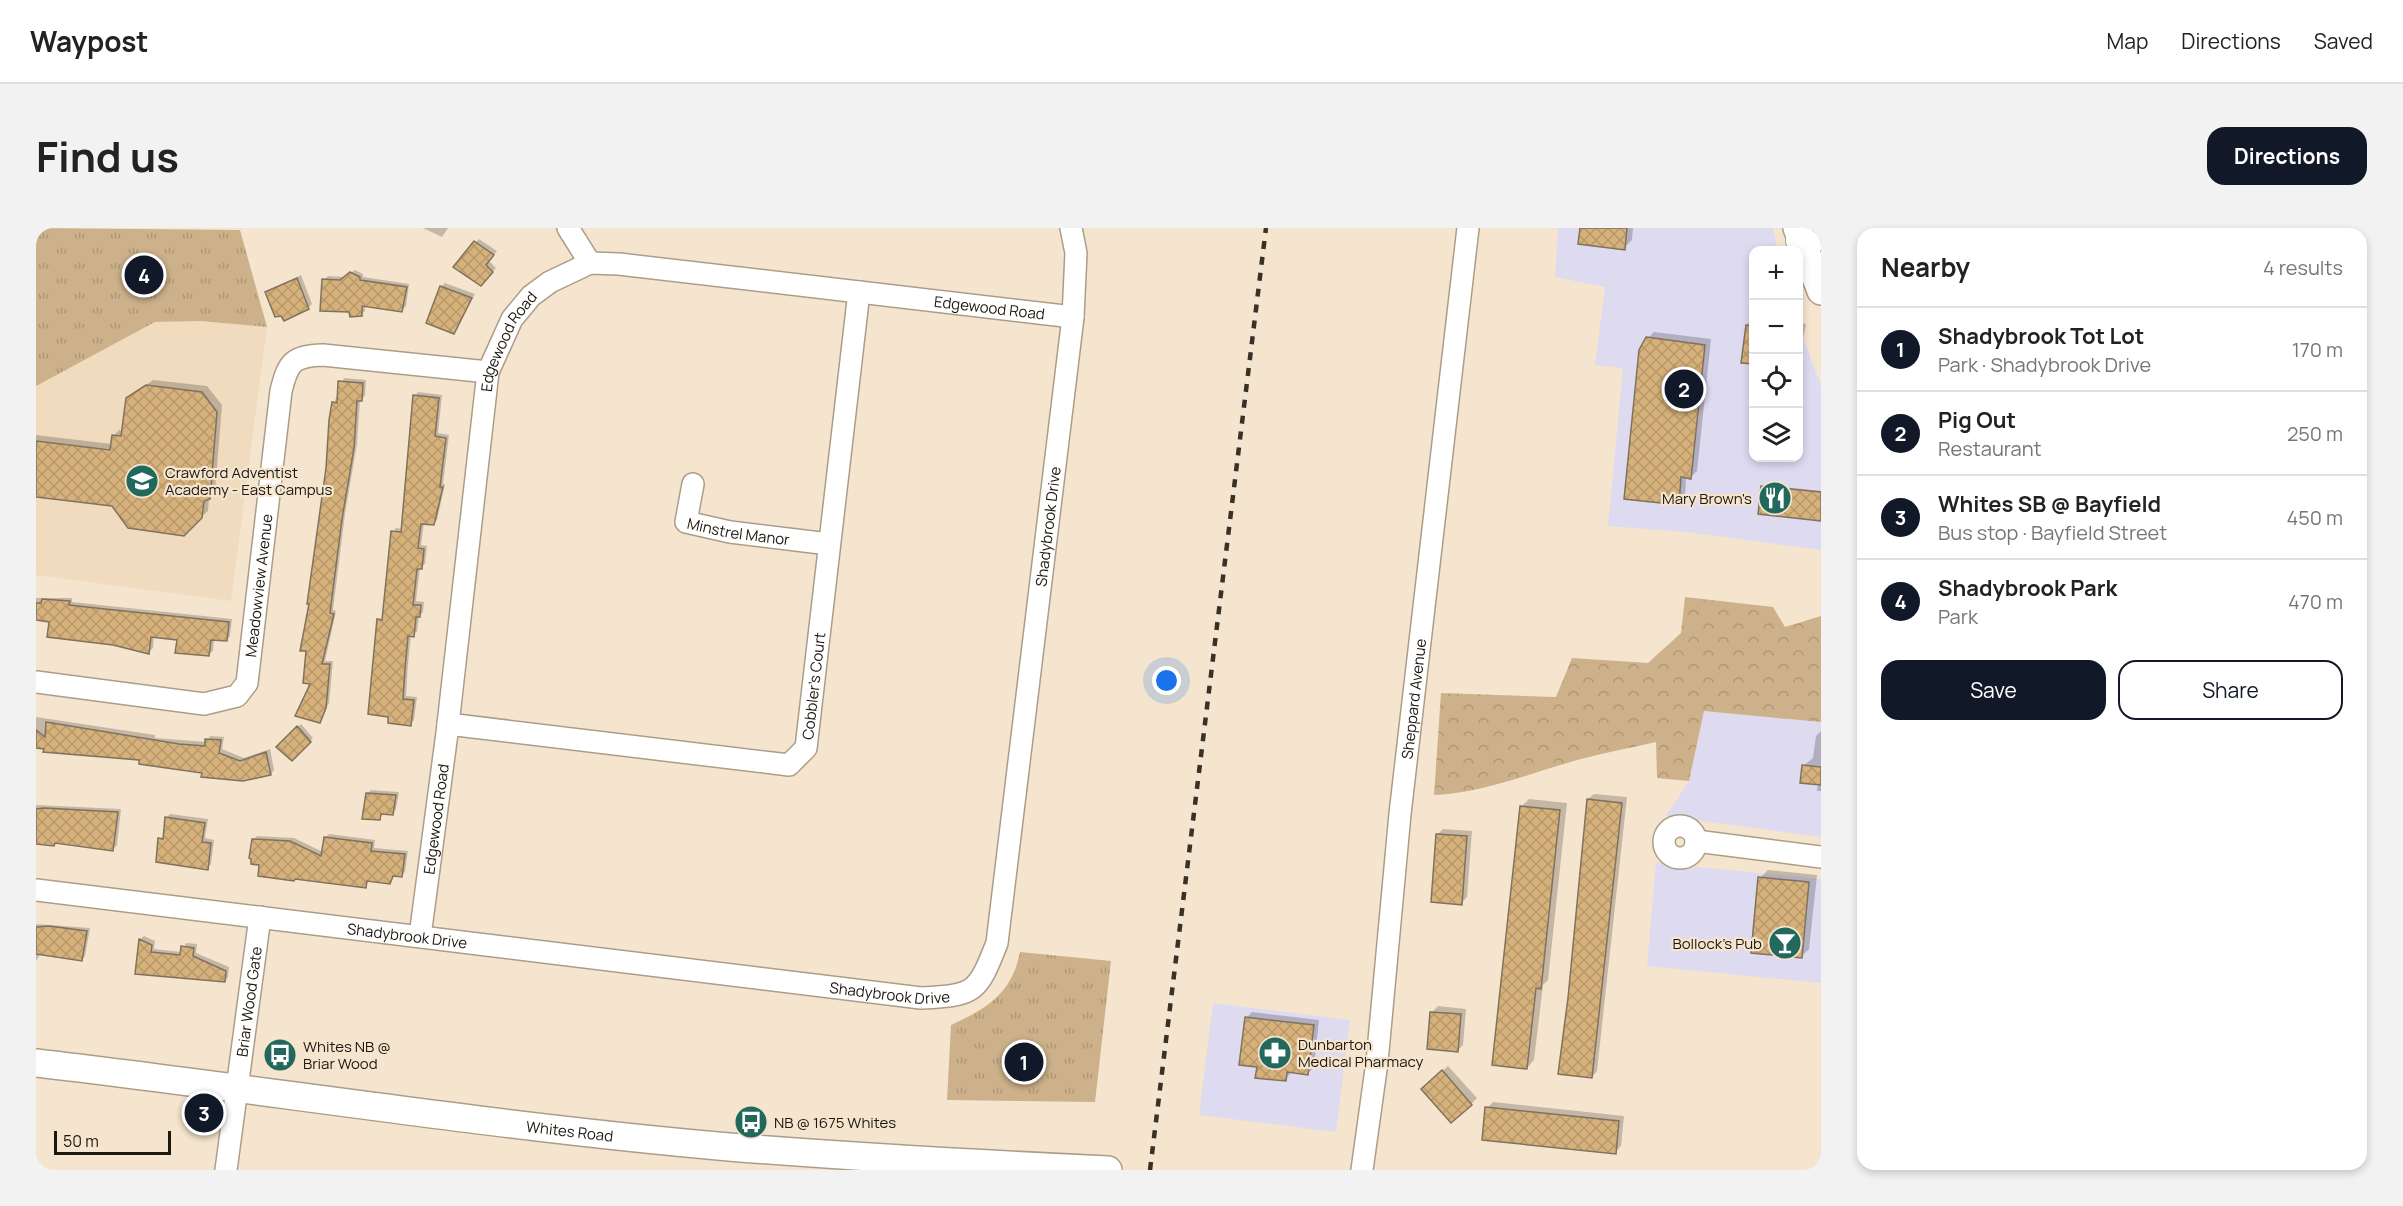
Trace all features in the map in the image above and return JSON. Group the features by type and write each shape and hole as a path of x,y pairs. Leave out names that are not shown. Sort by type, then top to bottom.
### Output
{"main road":[{"path":"1807,234 1821,291"},
{"name":"Whites Road","path":"36,1064 238,1087 514,1124 718,1146 1108,1170"}],"street":[{"path":"568,228 590,263"},
{"name":"Shadybrook Drive","path":"36,890 921,998 962,996 982,981 997,943 1073,317 1076,253 1071,228"},
{"name":"Sheppard Avenue","path":"1362,1170 1377,1062 1400,814 1468,228"},
{"name":"Edgewood Road","path":"420,936 448,724 488,372 512,320 531,296 550,282 590,263 639,265 1073,317"},
{"name":"Cobbler's Court","path":"448,724 789,765 806,748 859,292"},
{"name":"Meadowview Avenue","path":"36,682 204,704 237,696 247,683 281,391 287,368 302,356 323,355 488,372"},
{"name":"Minstrel Manor","path":"693,484 687,522 729,532 829,544"},
{"path":"1655,836 1672,827 1683,825 1692,831 1696,841 1821,857"},
{"name":"Briar Wood Gate","path":"226,1170 260,917"}],"shaded area":[{"path":"1558,228 1773,228 1777,246 1749,246 1749,462 1803,462 1803,337 1821,386 1821,550 1686,532 1608,526 1623,368 1595,365 1605,287 1555,277"},
{"name":"Crawford Adventist Academy - East Campus","path":"200,321 267,327 231,601 36,575 36,386 155,322"},
{"path":"1704,711 1821,722 1821,837 1666,816 1689,781"},
{"path":"1656,863 1821,879 1821,983 1647,966"},
{"path":"1213,1003 1350,1020 1336,1132 1199,1115"}],"green space":[{"path":"36,228 240,230 267,327 200,321 155,322 36,386"},
{"path":"1685,597 1773,607 1785,627 1821,616 1821,722 1704,711 1689,781 1657,778 1656,742 1600,754 1485,787 1434,795 1441,693 1556,697 1572,658 1648,663 1681,633"},
{"path":"1020,952 1111,961 1095,1102 947,1100 951,1025 996,998 1011,978"}],"building":[{"path":"1580,228 1627,228 1625,250 1578,244"},
{"path":"474,241 494,255 486,265 493,272 481,286 453,267"},
{"path":"350,272 360,277 360,280 407,287 402,312 362,306 362,316 350,317 349,312 320,311 322,279 340,280"},
{"path":"297,278 309,309 284,321 281,316 275,317 265,292"},
{"path":"440,286 472,298 454,334 426,323"},
{"path":"1746,325 1749,325 1749,364 1741,363"},
{"path":"1646,337 1705,345 1691,479 1681,477 1679,505 1624,499 1639,350"},
{"path":"338,381 363,383 362,401 357,401 354,448 330,613 334,614 322,664 330,664 326,708 320,723 295,716 310,684 303,683 306,651 300,651 309,604 307,604 326,468 329,420 332,402 337,403"},
{"path":"146,385 202,392 217,412 210,499 204,501 202,518 184,536 128,528 112,506 36,497 36,441 110,450 112,435 121,436 126,398"},
{"path":"413,395 439,398 435,436 446,438 440,487 443,487 434,525 421,524 418,548 424,549 422,569 417,569 413,605 421,605 420,617 416,617 414,637 408,636 403,699 414,700 411,726 388,723 388,717 368,714 377,619 382,620 391,531 401,532"},
{"path":"1761,486 1821,492 1821,521 1758,514"},
{"path":"42,599 70,601 69,605 229,622 227,641 211,640 209,656 175,653 177,640 151,637 149,654 113,645 47,637 49,622 36,620 36,603 41,603"},
{"path":"46,722 179,744 205,746 205,739 221,740 219,753 240,761 266,752 271,775 243,781 201,777 202,773 139,764 139,760 43,752 44,749 36,748 36,730 45,737"},
{"path":"297,726 311,742 292,761 276,747"},
{"path":"1802,765 1821,767 1821,785 1800,783"},
{"path":"366,793 396,795 393,815 381,814 380,820 362,819"},
{"path":"1587,799 1622,803 1592,1078 1558,1074 1568,998"},
{"path":"1520,806 1560,810 1541,989 1536,988 1527,1069 1492,1065"},
{"path":"36,809 118,812 113,851 55,843 54,846 36,844"},
{"path":"165,817 205,823 202,842 211,843 208,870 156,862 158,838 163,839"},
{"path":"1436,834 1467,836 1462,905 1431,902"},
{"path":"324,837 372,843 371,851 405,854 402,877 393,876 390,884 367,881 366,888 295,879 294,881 258,876 259,865 251,864 249,858 252,839 290,841 321,856"},
{"path":"1758,877 1809,882 1802,958 1751,953"},
{"path":"49,926 87,931 82,961 36,954 36,927"},
{"path":"139,939 152,945 151,952 180,955 181,946 194,948 193,956 226,971 225,982 135,974"},
{"path":"1430,1012 1461,1014 1458,1052 1427,1049"},
{"path":"1245,1017 1314,1025 1308,1075 1287,1072 1286,1081 1255,1078 1257,1067 1239,1065"},
{"path":"1442,1070 1472,1105 1451,1123 1421,1089"},
{"path":"1485,1107 1619,1121 1616,1154 1482,1140"}],"railway":[{"path":"1150,1170 1266,228"}],"place":[{"name":"Shadybrook Park","path":"144,275"},
{"name":"Pig Out","path":"1684,389"},
{"name":"Crawford Adventist Academy - East Campus","path":"142,481"},
{"name":"Mary Brown's","path":"1775,498"},
{"name":"Bollock's Pub","path":"1785,943"},
{"name":"Dunbarton Medical Pharmacy","path":"1275,1053"},
{"name":"Whites NB @ Briar Wood","path":"280,1055"},
{"name":"Shadybrook Tot Lot","path":"1024,1062"},
{"name":"Whites SB @ Bayfield","path":"204,1113"},
{"name":"NB @ 1675 Whites","path":"751,1122"}]}
